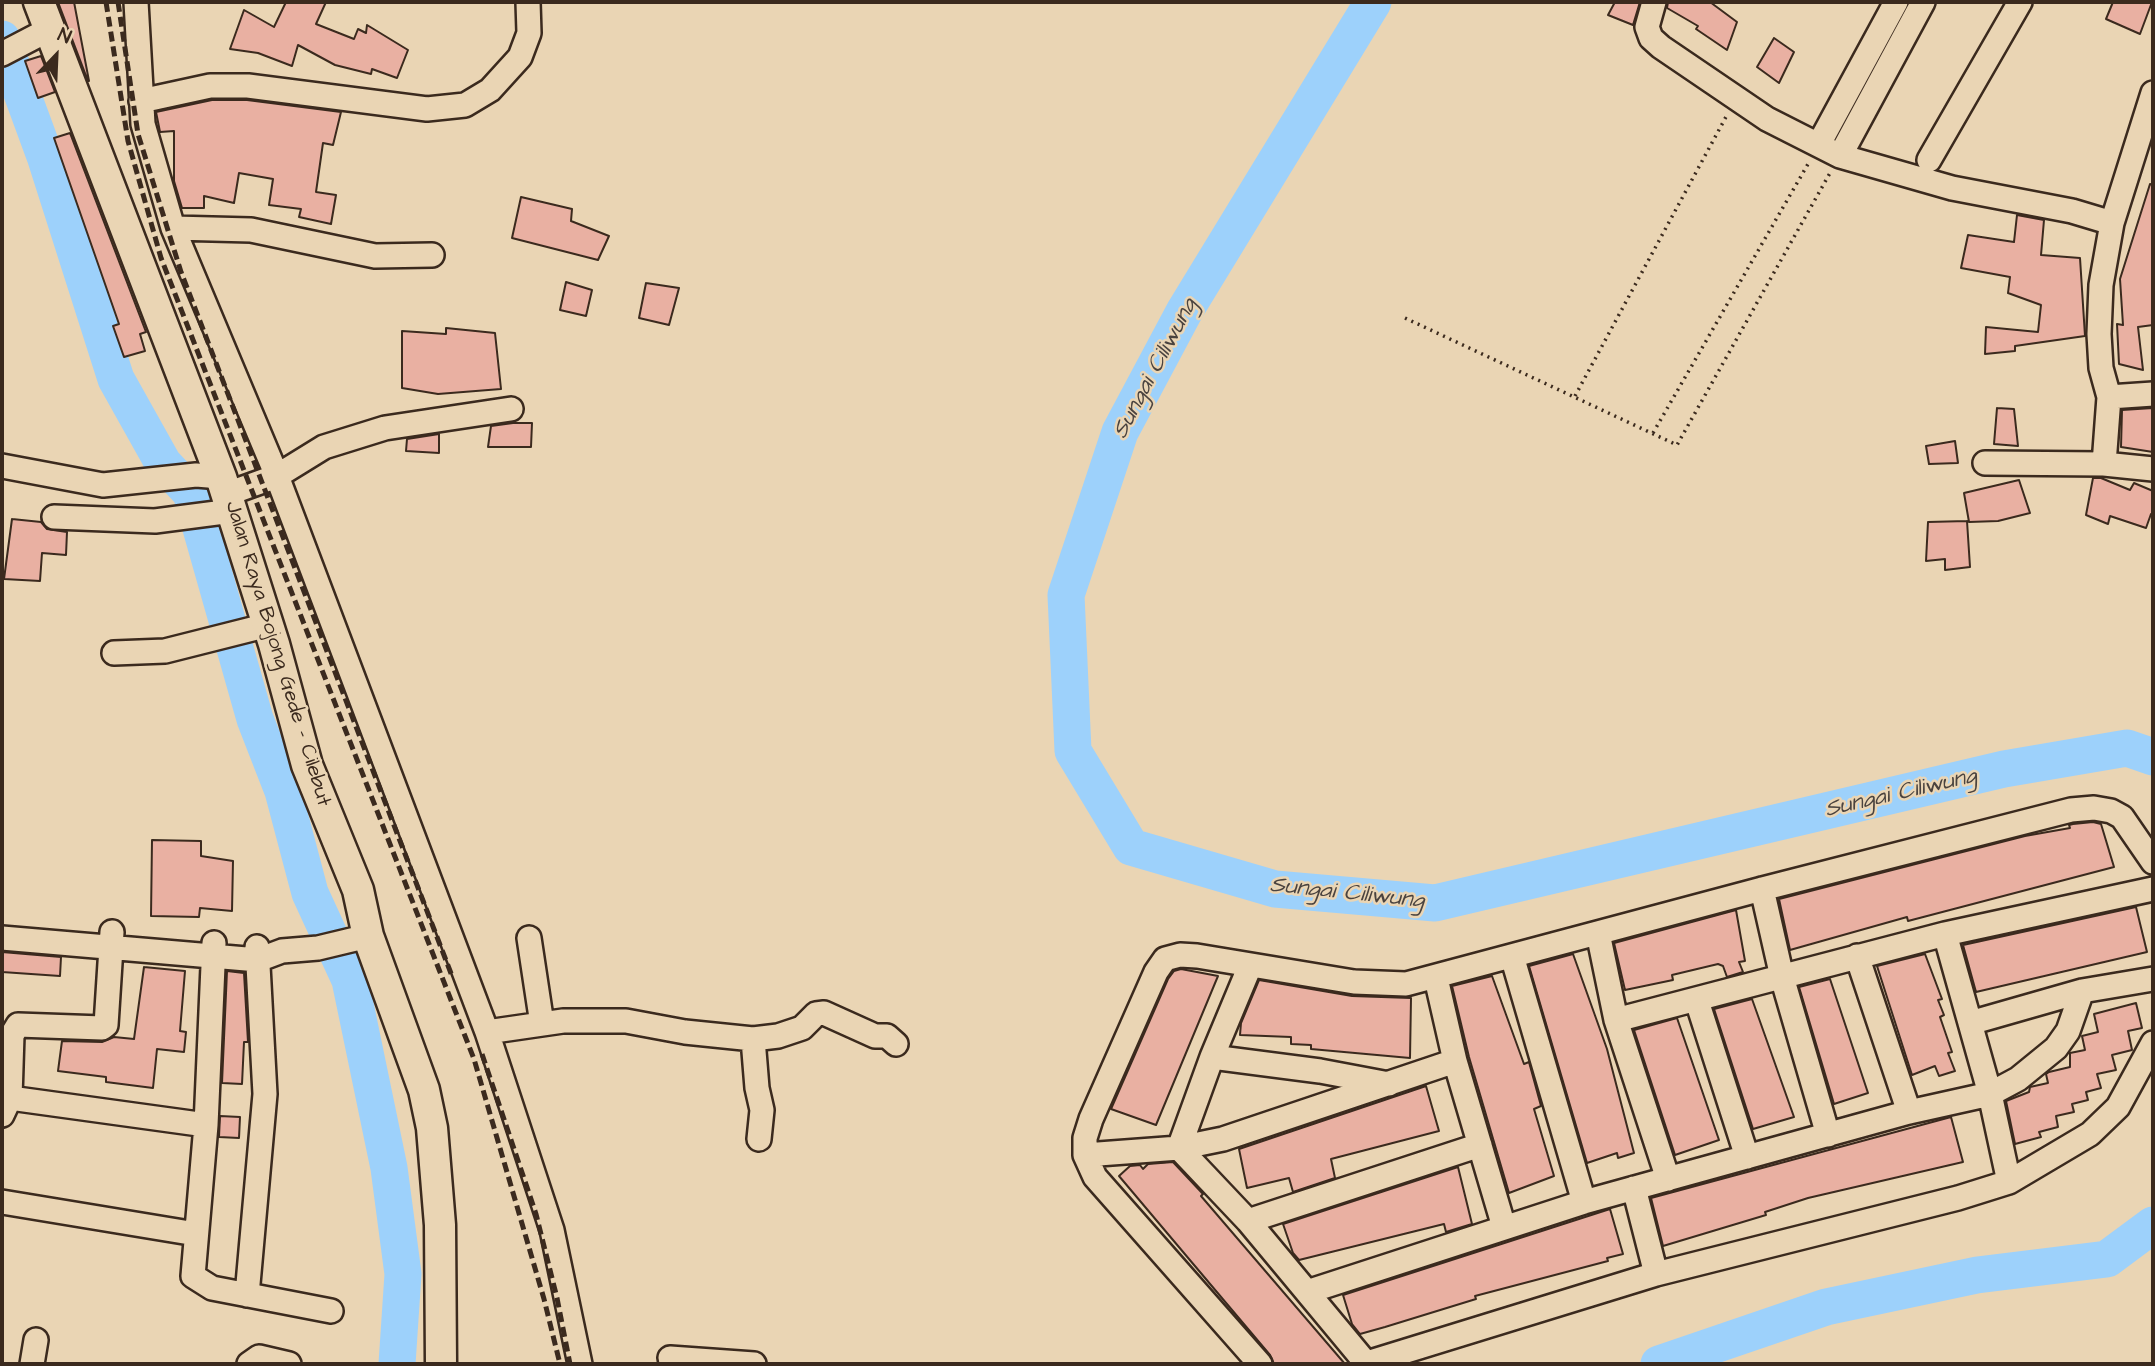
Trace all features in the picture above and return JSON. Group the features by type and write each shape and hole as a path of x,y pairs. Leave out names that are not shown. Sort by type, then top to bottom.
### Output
{"main road":[{"name":"Jalan Raya Bojong Gede - Cilebut","path":"42,22 217,494 255,629 358,890 363,938 404,1028 432,1128 440,1225 441,1364"}],"street":[{"path":"136,2 143,124 173,228 277,476 487,1032 552,1230 580,1364"},
{"path":"141,102 210,86 248,86 426,109 465,105 490,90 520,57 529,33 528,2"},
{"path":"1654,2 1648,19 1651,38 1767,119 1840,156 1952,188 2072,211 2112,223"},
{"path":"1819,144 1896,2"},
{"path":"1840,156 1923,2"},
{"path":"1929,160 2020,2"},
{"path":"2,54 42,22"},
{"path":"2104,464 2109,397 2101,368 2101,285 2112,223 2153,93"},
{"path":"173,228 251,230 374,256 432,255"},
{"path":"2109,397 2153,394"},
{"path":"54,517 155,521 217,494 277,476 324,447 385,428 511,409"},
{"path":"1985,463 2104,464 2153,469"},
{"path":"2,466 103,485 149,482 217,494"},
{"path":"114,653 165,651 255,629"},
{"path":"1260,1364 1095,1177 1085,1155 1085,1138 1091,1119 1156,972 1165,959 1180,955 1197,956 1353,982 1406,984 2071,810 2094,808 2111,811 2122,817 2153,862"},
{"path":"1762,889 1782,977 1828,1135"},
{"path":"1616,1020 1697,1001 1945,934 2153,889"},
{"path":"2,924 112,940 258,952 318,948 363,938"},
{"path":"1598,933 1616,1020 1668,1179"},
{"path":"1945,934 1990,1094 2009,1182"},
{"path":"2,938 112,940"},
{"path":"529,938 542,1024"},
{"path":"112,940 106,1025 102,1028 18,1025 12,1035 6,1106 206,1125"},
{"path":"214,949 206,1125 193,1276 212,1288 331,1311"},
{"path":"247,1295 265,1094 258,952"},
{"path":"1513,956 1584,1202"},
{"path":"1857,957 1909,1112"},
{"path":"1180,1147 1212,1057 1250,966"},
{"path":"1436,978 1455,1061 1504,1227"},
{"path":"1970,1023 2082,990 2153,979"},
{"path":"1307,1292 1584,1202 1909,1112 1990,1094 2018,1079 2056,1048 2068,1031 2082,990"},
{"path":"1697,1001 1747,1157"},
{"path":"487,1032 542,1024 626,1021 685,1032 752,1039 802,1028 816,1014 824,1013 875,1036 887,1036 896,1044"},
{"path":"752,1039 762,1110 759,1139"},
{"path":"1180,1147 1248,1221 1365,1363 1656,1274 1958,1198 2009,1182 2090,1134 2118,1107 2153,1042"},
{"path":"1212,1057 1320,1071 1389,1084"},
{"path":"1085,1155 1180,1147 1223,1139 1455,1061"},
{"path":"1248,1221 1480,1145"},
{"path":"1634,1188 1656,1274"},
{"path":"2,1202 196,1234"},
{"path":"32,1364 36,1340"},
{"path":"249,1364 259,1357 289,1364"},
{"path":"670,1357 754,1364"}],"path":[{"path":"1575,396 1737,98"},
{"path":"1653,434 1819,144"},
{"path":"1405,318 1677,445 1840,156"}],"building":[{"path":"58,2 74,2 89,81 88,81"},
{"path":"286,2 326,2 316,24 354,39 358,29 366,33 367,25 408,50 397,78 372,69 371,74 335,65 298,45 292,66 258,53 230,49 244,10 274,27"},
{"path":"1615,2 1640,2 1633,25 1608,15"},
{"path":"1668,2 1710,2 1737,22 1727,50 1696,29 1698,26 1667,8"},
{"path":"2113,2 2152,2 2140,34 2106,19"},
{"path":"1774,38 1794,52 1779,83 1757,67"},
{"path":"41,56 55,92 38,98 25,61"},
{"path":"212,100 247,100 341,112 333,145 323,143 316,192 336,195 331,224 299,217 301,209 269,205 273,179 239,173 234,203 204,196 204,208 182,208 174,181 174,131 160,132 156,112"},
{"path":"70,133 146,332 140,334 145,351 124,357 113,326 119,324 54,138"},
{"path":"2150,184 2153,185 2153,325 2138,327 2143,370 2119,364 2117,324 2123,325 2120,279"},
{"path":"521,197 572,209 571,221 609,236 598,260 512,238"},
{"path":"2017,215 2044,220 2041,255 2080,258 2085,336 2015,346 2015,351 1985,354 1986,327 2038,332 2041,305 2008,293 2010,277 1961,268 1968,235 2014,242"},
{"path":"566,282 592,290 586,316 560,310"},
{"path":"646,283 679,288 669,325 639,318"},
{"path":"446,328 495,333 501,389 438,394 402,388 402,331 446,334"},
{"path":"1997,408 2014,409 2018,446 1994,444"},
{"path":"2153,408 2153,452 2121,447 2122,410"},
{"path":"532,423 531,447 488,447 491,426"},
{"path":"439,434 439,453 406,451 407,439"},
{"path":"1955,441 1958,463 1929,464 1926,446"},
{"path":"2093,478 2101,478 2130,490 2134,483 2153,491 2153,515 2151,514 2146,528 2110,516 2108,524 2086,515"},
{"path":"2019,480 2030,513 1998,521 1969,522 1964,493"},
{"path":"12,519 41,522 47,529 67,532 66,555 42,553 40,581 4,579"},
{"path":"1967,521 1970,567 1945,570 1945,559 1926,561 1928,522"},
{"path":"2073,824 2101,824 2114,867 1908,921 1907,917 1790,950 1779,899 2025,836 2070,828 2069,825"},
{"path":"152,840 201,841 201,856 233,861 232,911 200,908 199,917 151,916"},
{"path":"2136,907 2147,952 1976,992 1963,945"},
{"path":"1736,910 1745,961 1739,962 1743,972 1727,977 1723,966 1718,964 1672,975 1673,980 1625,990 1614,943"},
{"path":"2,952 61,957 60,976 2,972"},
{"path":"1573,954 1607,1049 1634,1153 1618,1158 1617,1153 1587,1163 1529,966"},
{"path":"1925,954 1942,999 1938,1000 1944,1015 1940,1017 1952,1052 1948,1053 1955,1071 1939,1076 1935,1066 1912,1075 1877,966"},
{"path":"144,967 185,971 180,1031 186,1032 184,1052 157,1049 153,1088 106,1082 106,1077 58,1071 62,1041 102,1042 114,1037 134,1039"},
{"path":"1181,969 1218,976 1156,1125 1111,1109 1168,979 1174,971"},
{"path":"227,971 244,973 248,1042 244,1042 242,1084 222,1083"},
{"path":"1492,976 1524,1064 1529,1062 1541,1106 1534,1109 1554,1176 1509,1193 1469,1057 1452,986"},
{"path":"1830,979 1868,1093 1834,1104 1799,987"},
{"path":"1259,980 1352,996 1411,998 1410,1058 1311,1049 1311,1045 1291,1044 1291,1037 1240,1035 1241,1023"},
{"path":"1752,999 1794,1117 1753,1129 1714,1009"},
{"path":"2136,1003 2142,1028 2128,1031 2132,1050 2112,1055 2116,1070 2097,1074 2101,1088 2086,1092 2088,1100 2072,1104 2074,1112 2056,1116 2058,1127 2039,1132 2041,1137 2015,1144 2006,1101 2029,1092 2030,1087 2048,1083 2046,1074 2049,1072 2070,1067 2070,1053 2085,1050 2082,1036 2098,1032 2094,1014"},
{"path":"1677,1018 1719,1140 1675,1155 1634,1030"},
{"path":"1426,1086 1439,1131 1331,1159 1335,1178 1293,1192 1289,1178 1247,1188 1239,1149"},
{"path":"220,1116 240,1117 239,1138 219,1137"},
{"path":"1951,1117 1963,1162 1808,1198 1765,1212 1766,1215 1663,1246 1651,1198"},
{"path":"1173,1162 1345,1364 1274,1364 1270,1355 1119,1176 1130,1166 1140,1165 1143,1169 1148,1164"},
{"path":"1458,1167 1472,1224 1446,1232 1444,1224 1299,1260 1293,1253 1283,1224"},
{"path":"1610,1209 1623,1254 1607,1258 1608,1261 1475,1296 1476,1299 1360,1334 1352,1324 1343,1295"}],"waterway":[{"name":"Sungai Ciliwung","path":"1373,2 1184,312 1120,432 1066,595 1073,751 1131,847 1275,889 1435,903 2004,769 2127,748 2153,757"},
{"path":"2,39 45,156 116,379 163,463 191,493 255,719 283,791 310,893 350,980 389,1168 403,1274 397,1364"},
{"name":"Sungai Ciliwung","path":"1659,1364 1826,1307 1977,1275 2107,1259 2153,1225"}],"railway":[{"path":"106,2 128,141 161,258 474,1059 544,1299 560,1364"},
{"path":"118,2 138,134 181,272 452,976"},
{"path":"482,1054 536,1214 570,1364"}]}
